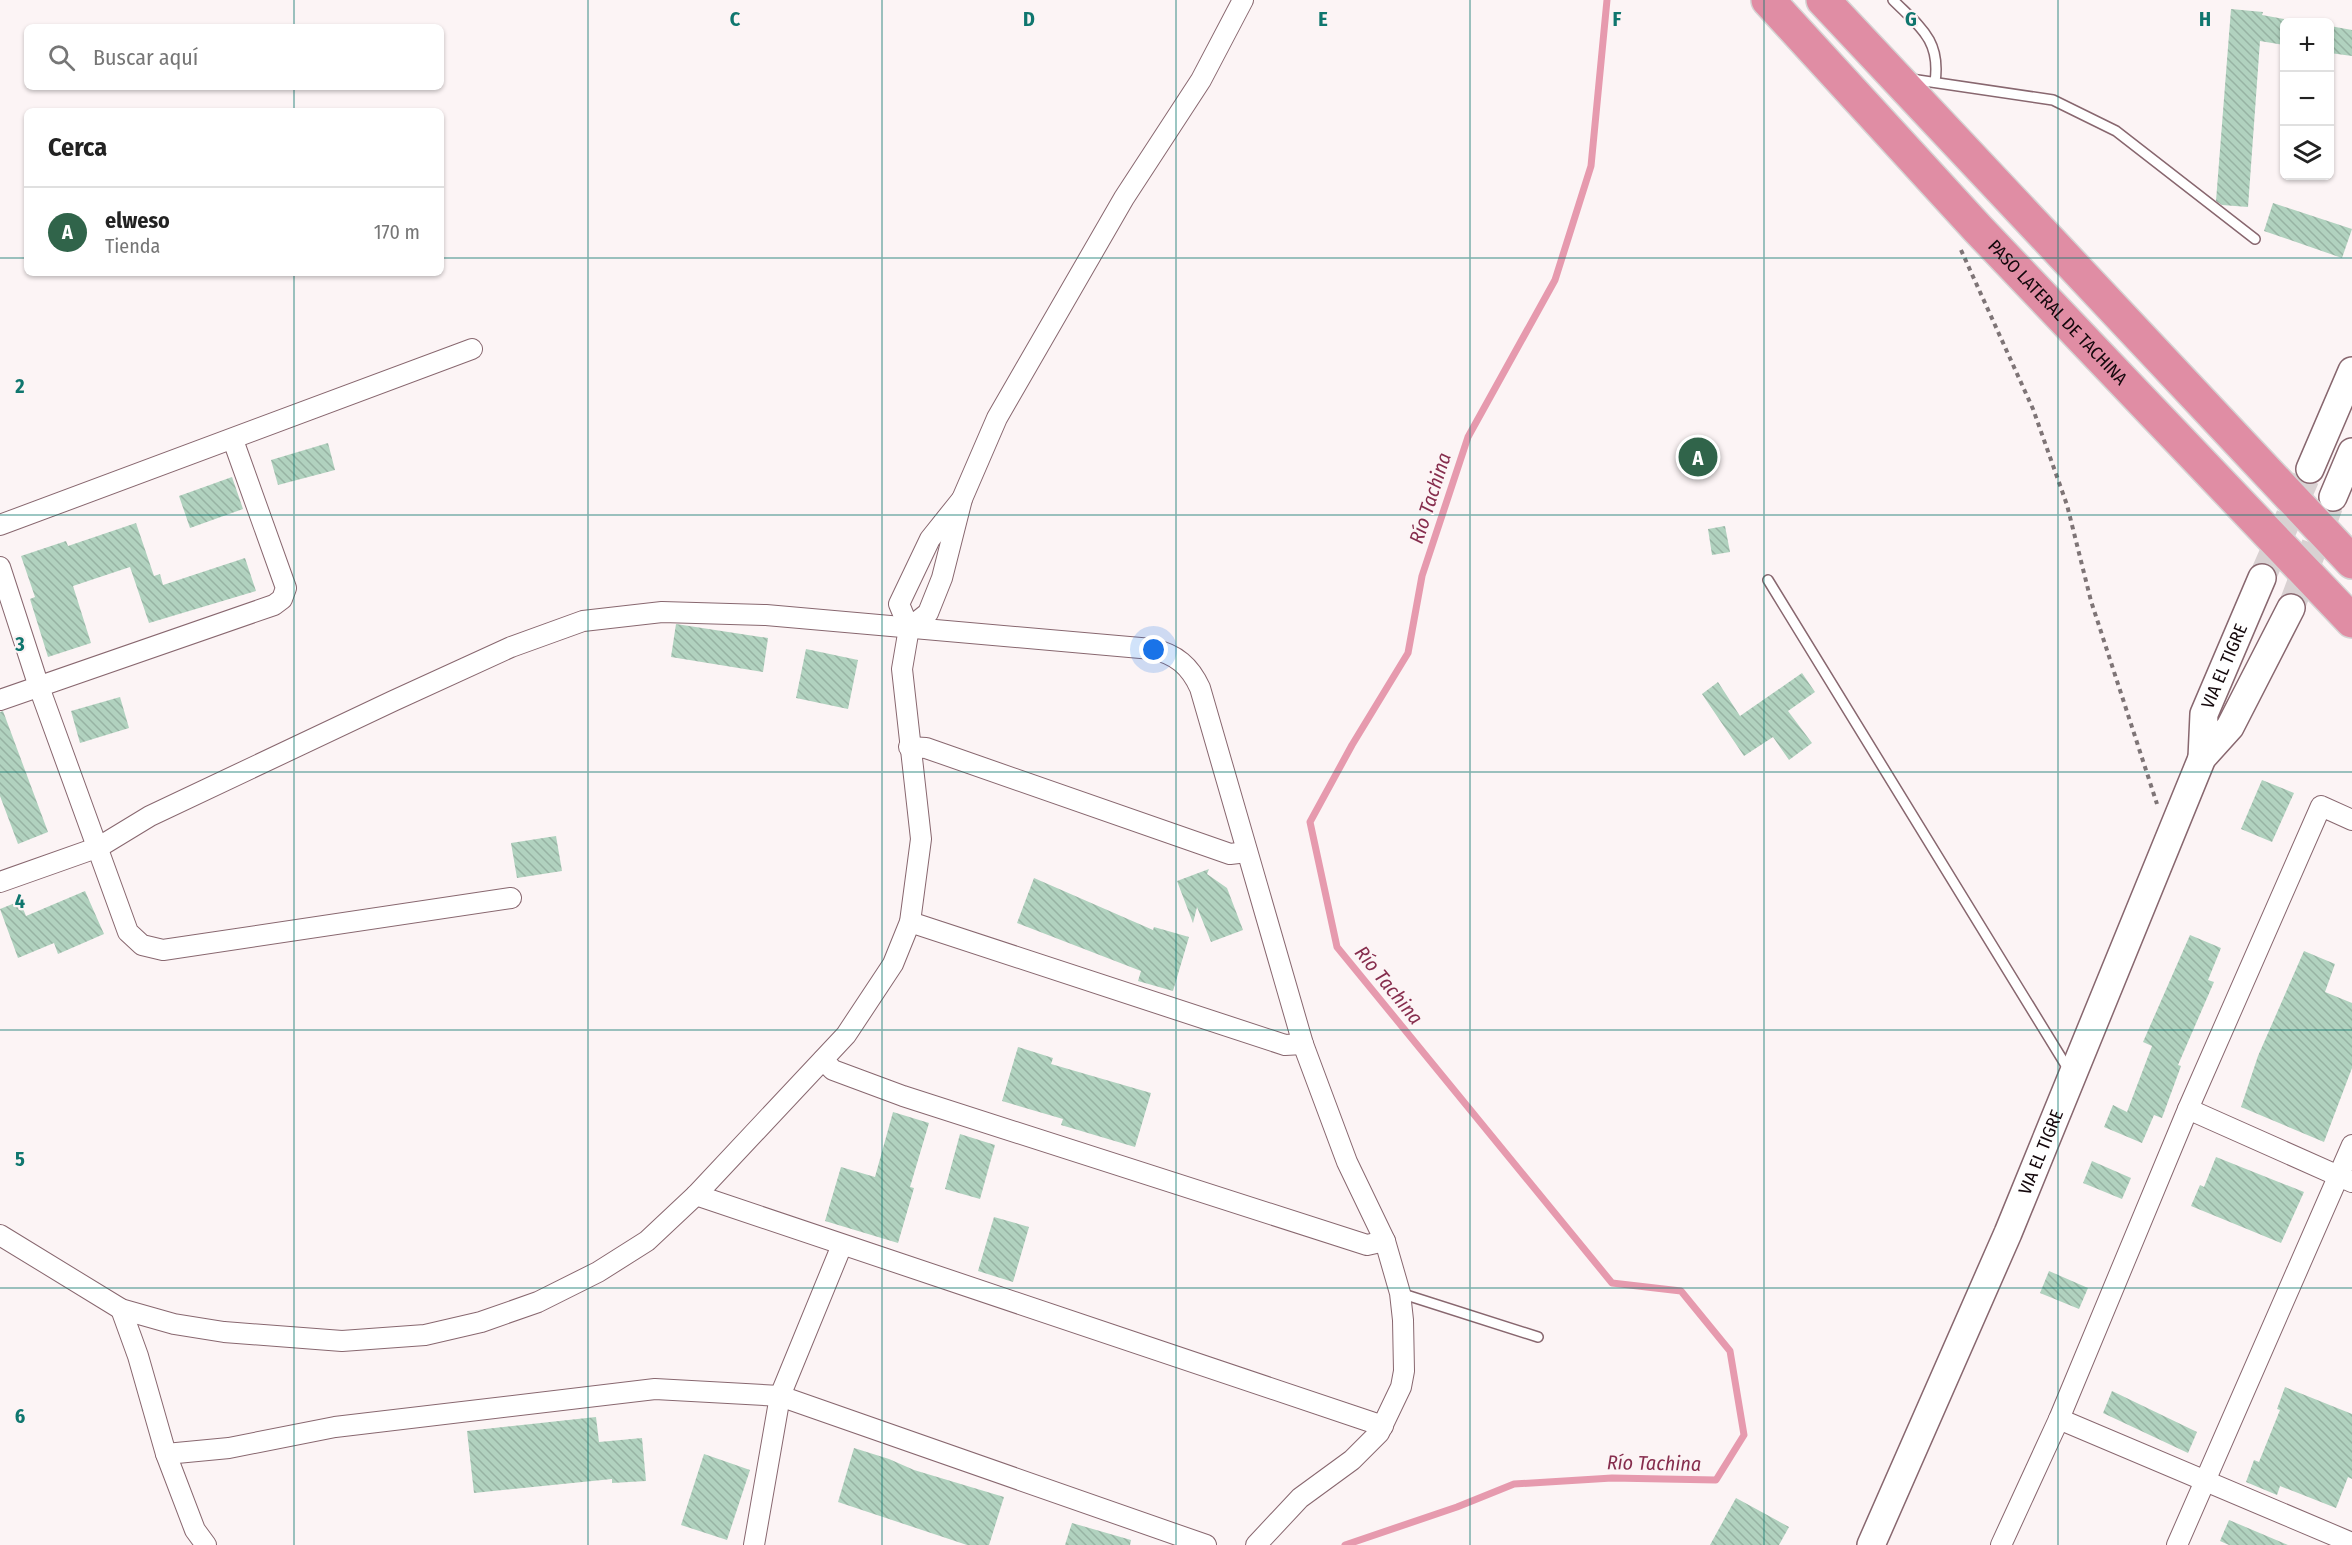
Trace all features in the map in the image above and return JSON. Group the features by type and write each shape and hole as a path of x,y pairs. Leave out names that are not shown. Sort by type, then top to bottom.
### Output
{"highway":[{"name":"PASO LATERAL DE TACHINA","path":"1768,0 1978,229 2352,621"},
{"path":"1823,0 2352,562"},
{"path":"1827,63 1856,35"}],"street":[{"path":"909,628 928,613 942,578 962,499 997,418 1124,198 1201,80 1243,0"},
{"path":"0,525 472,349"},
{"path":"2310,470 2352,371"},
{"path":"0,700 274,606 282,599 286,588 233,440"},
{"path":"2333,497 2352,452"},
{"path":"0,1234 121,1309 174,1324 278,1337 342,1341 425,1335 481,1322 538,1302 598,1272 647,1241 696,1195 846,1035 893,964 910,922 921,839 902,669 909,628 899,604 930,539 962,499"},
{"path":"0,567 39,687 128,932 142,945 163,950 512,898"},
{"name":"VIA EL TIGRE","path":"1871,1545 2008,1233 2169,840 2202,758 2204,714 2262,578"},
{"name":"VIA EL TIGRE","path":"2202,758 2230,727 2291,608"},
{"path":"0,882 99,847 150,816 393,700 511,647 583,621 662,612 766,615 1152,649 1179,659 1195,677 1200,688 1303,1044 1347,1162 1384,1241 1400,1293 1405,1346 1404,1371 1396,1402 1383,1426 1352,1460 1300,1498 1256,1545"},
{"path":"909,747 926,748 1230,854 1247,852"},
{"path":"2001,1545 2059,1419 2188,1110 2321,806 2352,820"},
{"path":"910,922 1285,1045 1303,1044"},
{"path":"823,1060 833,1070 903,1096 1356,1242 1367,1245 1384,1241"},
{"path":"2188,1110 2345,1179"},
{"path":"2178,1545 2345,1179 2352,1145"},
{"path":"696,1195 1383,1426"},
{"path":"754,1545 780,1396 842,1245"},
{"path":"121,1309 138,1356 166,1454 195,1530 206,1545"},
{"path":"166,1454 230,1448 335,1428 655,1389 780,1396 1206,1545"},
{"path":"2059,1419 2352,1543"}],"lane":[{"path":"1893,0 1925,33 1935,50 1937,65 1935,82"},
{"path":"1894,76 2053,100 2116,131 2255,239"},
{"path":"1768,580 2072,1075"},
{"path":"1400,1293 1538,1337"}],"path":[{"path":"1959,245 2033,409 2067,505 2091,601 2169,840"}],"building":[{"path":"2231,9 2263,12 2262,15 2280,18 2280,44 2260,41 2248,207 2222,205 2216,201"},
{"path":"2334,27 2352,30 2352,56 2334,54"},
{"path":"2273,203 2352,229 2342,258 2264,231"},
{"path":"328,443 335,470 278,485 271,460"},
{"path":"232,477 243,509 190,528 179,496"},
{"path":"136,523 154,576 160,574 163,585 245,558 256,591 149,623 130,567 73,586 91,643 48,657 30,599 35,597 21,556 66,541 68,546"},
{"path":"1725,526 1730,552 1712,555 1708,529"},
{"path":"676,624 768,638 763,672 671,657"},
{"path":"806,649 858,660 848,709 796,698"},
{"path":"1802,673 1815,692 1788,711 1812,743 1789,760 1773,737 1744,756 1702,694 1718,682 1740,716"},
{"path":"120,697 129,728 80,743 71,711"},
{"path":"3,711 48,832 18,844 0,796 0,712"},
{"path":"2262,780 2294,793 2272,842 2241,829"},
{"path":"556,836 562,871 517,878 511,843"},
{"path":"1209,869 1207,874 1227,888 1243,930 1211,942 1197,907 1193,923 1177,881"},
{"path":"1034,878 1153,930 1154,927 1189,937 1173,991 1138,981 1141,971 1017,923"},
{"path":"85,891 104,934 58,954 54,943 18,958 0,909 20,901 26,916"},
{"path":"2190,935 2221,948 2208,980 2214,982 2178,1065 2181,1066 2162,1118 2154,1115 2142,1143 2104,1127 2113,1105 2127,1112 2152,1046 2143,1042"},
{"path":"2304,951 2335,964 2325,992 2352,1003 2352,1068 2324,1142 2241,1107 2258,1056"},
{"path":"1018,1047 1053,1058 1051,1064 1151,1093 1135,1147 1061,1125 1063,1119 1002,1101"},
{"path":"893,1112 929,1123 910,1187 914,1188 898,1243 825,1221 841,1167 875,1177"},
{"path":"960,1134 995,1145 980,1199 945,1189"},
{"path":"2216,1157 2304,1192 2281,1243 2191,1206 2200,1185 2204,1187"},
{"path":"2092,1161 2131,1178 2122,1199 2083,1183"},
{"path":"994,1217 1029,1227 1013,1282 978,1271"},
{"path":"2049,1271 2088,1288 2079,1309 2040,1293"},
{"path":"2285,1387 2352,1414 2352,1479 2348,1477 2336,1508 2280,1486 2277,1495 2246,1482 2254,1460 2259,1462 2280,1410 2277,1409"},
{"path":"2112,1391 2197,1432 2188,1453 2103,1413"},
{"path":"596,1417 599,1442 642,1438 646,1481 612,1483 612,1479 474,1493 467,1431"},
{"path":"854,1448 914,1470 1004,1497 989,1545 967,1545 838,1502"},
{"path":"704,1454 750,1470 727,1540 681,1525"},
{"path":"1736,1498 1789,1527 1779,1545 1710,1545"},
{"path":"2229,1520 2288,1545 2229,1545 2220,1541"},
{"path":"1072,1523 1131,1540 1130,1545 1065,1545"}],"waterway":[{"name":"Río Tachina","path":"1345,1545 1457,1507 1514,1484 1612,1478 1716,1480 1744,1435 1730,1351 1681,1291 1612,1283 1337,947 1310,822 1352,745 1408,653 1422,576 1468,437 1555,280 1591,166 1607,0"}],"tunnel":[{"path":"2262,578 2310,469"},
{"path":"2291,608 2333,497"}],"place":[{"name":"elweso","path":"1698,457"}]}
